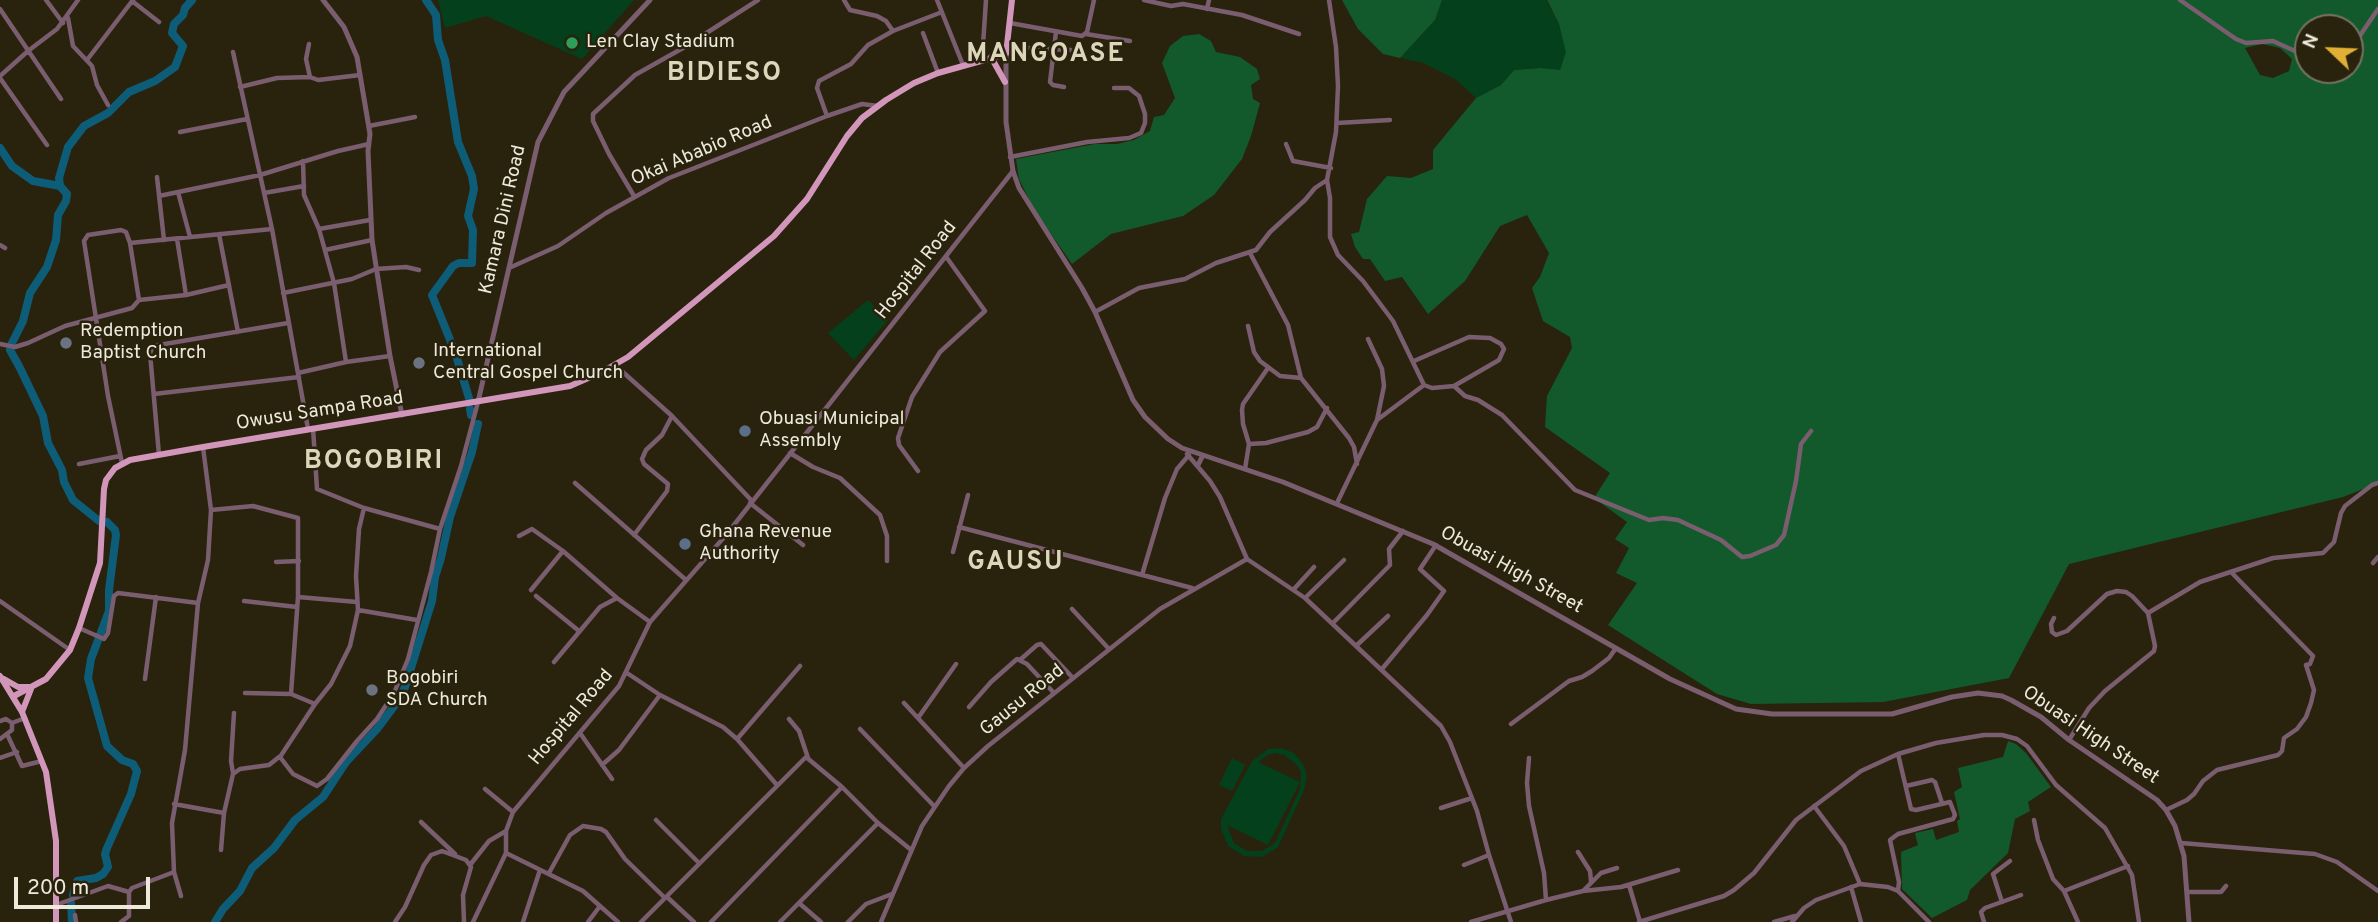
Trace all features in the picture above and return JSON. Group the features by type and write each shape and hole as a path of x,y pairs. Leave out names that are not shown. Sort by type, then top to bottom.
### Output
{"main road":[{"name":"Obuasi High Street","path":"1006,54 1012,0"},
{"name":"Owusu Sampa Road","path":"121,459 159,455 570,386 628,357 783,227 807,199 847,136 862,118 914,83 962,65 1006,54"},
{"path":"991,57 1005,82"},
{"path":"14,696 33,688 56,670 70,650 100,563 106,480 121,459"},
{"path":"0,676 18,687 33,688"},
{"path":"0,676 14,696 42,761 54,822 56,922"},
{"path":"23,715 33,688"}],"street":[{"path":"46,0 63,23"},
{"path":"47,145 0,77 63,23 78,0"},
{"path":"323,0 336,14 357,57 369,126 372,240 402,415"},
{"name":"Kamara Dini Road","path":"478,402 537,147 567,88 650,0"},
{"path":"634,196 609,154 593,121 593,114 635,75 758,0"},
{"path":"844,0 850,10 877,16 886,21 893,31"},
{"path":"937,0 962,65"},
{"path":"982,60 986,0"},
{"path":"1086,34 1094,0"},
{"path":"1144,0 1242,15 1299,34"},
{"path":"1207,9 1209,0"},
{"path":"1329,0 1336,47 1337,123 1327,180 1331,209 1330,237 1338,255 1385,308 1424,385 1432,388 1454,386 1499,360 1504,349 1490,338 1469,337 1414,361"},
{"path":"2180,0 2236,39 2246,43 2273,41 2294,51"},
{"path":"88,60 133,1 159,22"},
{"path":"0,9 61,99"},
{"path":"2364,30 2378,9"},
{"path":"827,116 817,88 819,81 851,64 867,45 893,31 942,12"},
{"path":"68,17 74,46 88,60 108,105"},
{"path":"1010,23 1080,36 1086,34 1130,41"},
{"path":"1056,32 1050,82 1064,87"},
{"path":"923,33 939,73"},
{"path":"309,44 306,59 310,77"},
{"path":"1029,48 1071,50"},
{"path":"233,52 272,229 310,429 317,489 364,508 440,529"},
{"name":"Obuasi High Street","path":"1006,54 1010,157 1023,197 1070,268 1095,312 1139,409 1154,426 1182,448 1245,468 1337,503 1436,545 1670,679 1736,709 1772,714 1892,714 1952,697 1978,693 2011,700 2041,717 2069,740 2157,800 2166,810 2184,856 2189,922"},
{"path":"240,87 277,78 310,77 318,80 360,75"},
{"path":"1010,157 1087,142 1129,138 1141,133 1145,114 1139,96 1129,89 1114,88"},
{"name":"Okai Ababio Road","path":"509,268 558,246 634,196 669,178 827,116 862,104 878,106"},
{"path":"369,126 415,117"},
{"path":"180,132 247,119"},
{"path":"1337,123 1390,120"},
{"path":"159,196 260,175 347,148 369,144"},
{"path":"1286,144 1293,161 1331,168"},
{"path":"303,161 304,195 320,229 334,283 346,362"},
{"name":"Hospital Road","path":"506,853 506,831 513,812 619,686 650,622 726,535 1013,171"},
{"path":"157,177 164,240"},
{"path":"1095,312 1139,288 1185,279 1216,263 1250,253 1260,247 1270,232 1306,200 1315,188 1327,180"},
{"path":"264,194 304,186"},
{"path":"178,192 190,237"},
{"path":"320,229 370,220"},
{"path":"130,243 272,229"},
{"path":"79,464 121,459 108,396 85,237 121,230 126,232 139,300"},
{"path":"219,234 238,332"},
{"path":"177,239 186,295"},
{"path":"325,250 372,240"},
{"path":"1250,253 1288,325 1301,378 1327,408 1354,447 1357,464"},
{"path":"918,471 899,445 898,438 912,397 940,352 985,311 947,258"},
{"path":"283,293 352,279 376,269 405,267 419,270"},
{"path":"0,344 15,347 43,338 65,326 132,308 139,300 186,295 229,285"},
{"path":"159,455 150,353 153,346 288,323"},
{"path":"1248,326 1254,352 1260,361 1280,376 1301,378"},
{"path":"1337,503 1377,420 1384,376 1368,339"},
{"path":"154,394 298,375 346,362 390,356"},
{"path":"615,365 672,416 751,502 803,545"},
{"path":"1245,468 1250,444 1241,417 1243,404 1268,368"},
{"path":"1377,420 1424,385"},
{"path":"1454,386 1465,396 1478,400 1502,415 1575,490 1649,520 1663,517 1678,520 1721,540 1742,557 1776,545 1784,535 1801,444 1811,431"},
{"path":"280,757 293,774 314,785 320,785 377,719 394,693 408,659 440,529 478,402"},
{"path":"1250,444 1266,443 1308,432 1317,427 1327,408"},
{"path":"634,534 667,491 667,484 644,464 642,459 646,450 662,435 672,416"},
{"path":"181,896 174,872 171,842 174,804 185,750 198,603 208,560 211,510 203,447"},
{"path":"1182,448 1198,465 1220,497 1247,559 1305,598 1441,726 1472,798 1511,922"},
{"path":"790,453 813,467 840,478 880,514 887,536 887,561"},
{"path":"1142,575 1171,481 1189,455"},
{"path":"1198,465 1203,455"},
{"path":"575,483 687,580"},
{"path":"2148,613 2200,582 2273,558 2323,553 2334,542 2345,506 2378,483"},
{"path":"953,552 968,495"},
{"path":"211,510 254,506 298,518 298,597 291,694"},
{"path":"233,774 240,769 269,765 280,757 331,684 345,657 358,610 359,529 364,508"},
{"path":"959,527 1117,566 1193,588"},
{"path":"519,536 532,529 650,622"},
{"path":"1333,623 1390,565 1389,549 1403,531"},
{"path":"1382,669 1444,591 1420,569 1436,545"},
{"path":"531,590 563,551"},
{"path":"2373,563 2378,557"},
{"name":"Gausu Road","path":"881,922 910,849 934,806 964,768 1160,609 1247,559"},
{"path":"1305,598 1344,560"},
{"path":"276,562 299,561"},
{"path":"1294,589 1314,567"},
{"path":"2166,810 2187,800 2203,781 2217,770 2278,755 2282,751 2284,738 2301,723 2311,703 2314,690 2306,665 2310,664 2314,656 2232,573"},
{"path":"2054,618 2051,624 2052,632 2056,635 2067,631 2107,594 2117,591 2132,596 2148,613 2155,646 2154,652 2105,691 2089,708 2069,740"},
{"path":"79,628 103,638 108,633 114,595 118,593 198,603"},
{"path":"537,596 579,631"},
{"path":"145,680 156,597"},
{"path":"298,597 357,602"},
{"path":"554,662 600,607 617,598"},
{"path":"0,601 70,650"},
{"path":"244,601 297,607"},
{"path":"1072,609 1109,649"},
{"path":"358,610 417,620"},
{"path":"1357,645 1388,615"},
{"path":"969,707 1013,661 1021,660 1037,645 1041,644 1073,678"},
{"path":"1511,724 1571,679 1592,671 1609,658 1616,648"},
{"path":"1021,660 1054,693"},
{"path":"918,718 956,664"},
{"path":"737,738 800,666"},
{"path":"627,673 660,695 723,727 737,738 777,785"},
{"path":"245,693 291,694 315,704"},
{"path":"602,765 619,750 660,695"},
{"path":"904,703 964,768"},
{"path":"221,850 223,813 233,774 231,761 234,713"},
{"path":"12,723 23,715"},
{"path":"0,720 6,719 12,723"},
{"path":"789,719 799,731 808,758 910,849"},
{"path":"0,739 13,727 12,723"},
{"path":"860,729 934,806"},
{"path":"580,733 612,779"},
{"path":"7,734 22,765 42,761"},
{"path":"1629,884 1640,922 1724,896 1754,873 1796,820 1861,771 1898,754 1936,743 1984,734 2002,735 2017,739 2026,746 2056,785 2105,828 2132,875 2139,922"},
{"path":"0,758 17,752"},
{"path":"1898,754 1912,810 1951,803 1955,815 1953,819 1898,834 1890,840 1899,882 1898,891"},
{"path":"641,922 803,759 808,758"},
{"path":"1529,758 1529,806 1544,873 1546,900"},
{"path":"1906,786 1932,780 1942,803"},
{"path":"711,922 842,788"},
{"path":"485,789 513,812"},
{"path":"1441,808 1472,798"},
{"path":"174,804 223,813"},
{"path":"1814,806 1844,846 1860,884"},
{"path":"656,820 699,863"},
{"path":"2034,820 2038,840 2053,879 2063,891 2078,922"},
{"path":"421,822 455,854 470,864"},
{"path":"780,922 878,823"},
{"path":"549,873 570,835 583,826 601,829 625,859 694,922"},
{"path":"464,922 463,895 471,872 470,864 489,841 506,831"},
{"path":"2180,843 2315,854 2337,862 2378,891"},
{"path":"396,922 420,871 431,855 442,850 455,854"},
{"path":"1578,852 1590,871 1592,882"},
{"path":"472,922 506,853 583,891 618,922"},
{"path":"1464,865 1489,855"},
{"path":"2002,902 1993,874 2010,861"},
{"path":"2063,891 2128,866"},
{"path":"1583,891 1601,873 1617,867"},
{"path":"523,922 540,870"},
{"path":"1471,922 1546,900 1629,884 1678,870"},
{"path":"121,922 129,916 129,892 138,884 174,872"},
{"path":"1774,922 1795,916 1816,900 1860,884 1888,887 1898,891 1929,922"},
{"path":"56,905 108,886 129,892"},
{"path":"2188,892 2221,892 2226,886"},
{"path":"1851,887 1861,922"},
{"path":"848,922 866,904 892,894"},
{"path":"1984,922 1982,910 2021,895"},
{"path":"799,903 821,922"},
{"path":"588,922 600,906"},
{"path":"75,915 76,922"},
{"path":"1792,922 1795,916"}],"green space":[{"name":"Len Clay Stadium","path":"438,0 634,0 582,59 486,16 445,28"},
{"path":"1342,0 1442,0 1435,20 1400,58 1383,54 1358,29"},
{"path":"1442,0 1546,0 1559,24 1567,52 1560,71 1541,68 1514,70 1501,85 1476,98 1455,79 1423,63 1400,58 1435,20"},
{"path":"1547,0 2378,0 2378,483 2343,497 2069,564 2009,678 1883,702 1751,704 1717,694 1608,625 1637,583 1616,573 1629,548 1615,539 1627,522 1594,498 1610,473 1545,427 1547,396 1572,348 1570,337 1543,321 1532,288 1540,277 1549,253 1527,215 1500,226 1465,281 1428,314 1402,277 1385,281 1370,259 1363,259 1351,234 1359,232 1367,199 1387,176 1411,178 1433,169 1433,150 1476,98 1501,85 1514,70 1560,70 1566,52 1559,24","holes":["2262,44 2280,48 2292,59 2289,71 2273,78 2260,75 2245,48"]},
{"path":"1199,34 1211,41 1216,52 1240,57 1257,69 1260,79 1251,85 1253,99 1260,103 1242,159 1214,195 1183,216 1111,234 1072,264 1033,208 1019,179 1016,159 1095,144 1117,144 1134,140 1150,131 1154,117 1164,115 1175,98 1162,63 1170,46 1183,36"},
{"path":"868,300 888,320 854,360 828,333"},
{"path":"2008,741 2026,753 2051,787 2028,802 2030,811 2015,819 2008,853 1970,890 1967,900 1932,918 1902,889 1901,852 1918,845 1915,833 1933,829 1936,840 1959,832 1957,821 1960,819 1954,792 1962,787 1958,768 2003,757"},
{"path":"1281,748 1294,753 1303,764 1307,776 1304,790 1278,847 1262,857 1244,856 1228,846 1221,829 1221,819 1252,761 1268,749","holes":["1268,755 1284,755 1297,765 1301,772 1300,789 1275,843 1262,851 1247,851 1234,843 1227,825 1268,845 1300,782 1258,762"]},
{"path":"1232,758 1245,765 1232,791 1219,785"}],"waterway":[{"path":"11,345 23,321 30,293 47,267 56,240 58,215 67,194 60,186 59,178 68,147 84,126 108,113 129,92 155,81 175,67 183,46 172,33 174,24 192,0"},
{"path":"426,0 436,15 438,40 445,60 458,142 472,176 474,189 468,216 473,230 472,263 453,266 432,295 455,352 469,398"},
{"path":"0,148 12,166 33,181 60,186"},
{"path":"10,350 43,416 48,443 73,500 99,521"},
{"path":"470,409 471,415"},
{"path":"215,922 240,891 252,868 274,848 295,820 323,797 346,762 377,729 398,701 405,687 432,601 450,517 472,452 478,424"},
{"path":"73,895 77,881 96,878 108,867 105,854 131,794 137,771 133,764 122,760 107,746 88,678 91,659 109,611 116,535 107,522"},
{"path":"71,903 72,922"}],"place":[{"name":"Len Clay Stadium","path":"572,43"},
{"name":"Redemption Baptist Church","path":"66,343"},
{"name":"International Central Gospel Church","path":"419,363"},
{"name":"Obuasi Municipal Assembly","path":"745,431"},
{"name":"Ghana Revenue Authority","path":"685,544"},
{"name":"Bogobiri SDA Church","path":"372,690"}],"district":[{"name":"MANGOASE","path":"1046,56"},
{"name":"BIDIESO","path":"725,75"},
{"name":"BOGOBIRI","path":"374,463"},
{"name":"GAUSU","path":"1016,564"}]}
